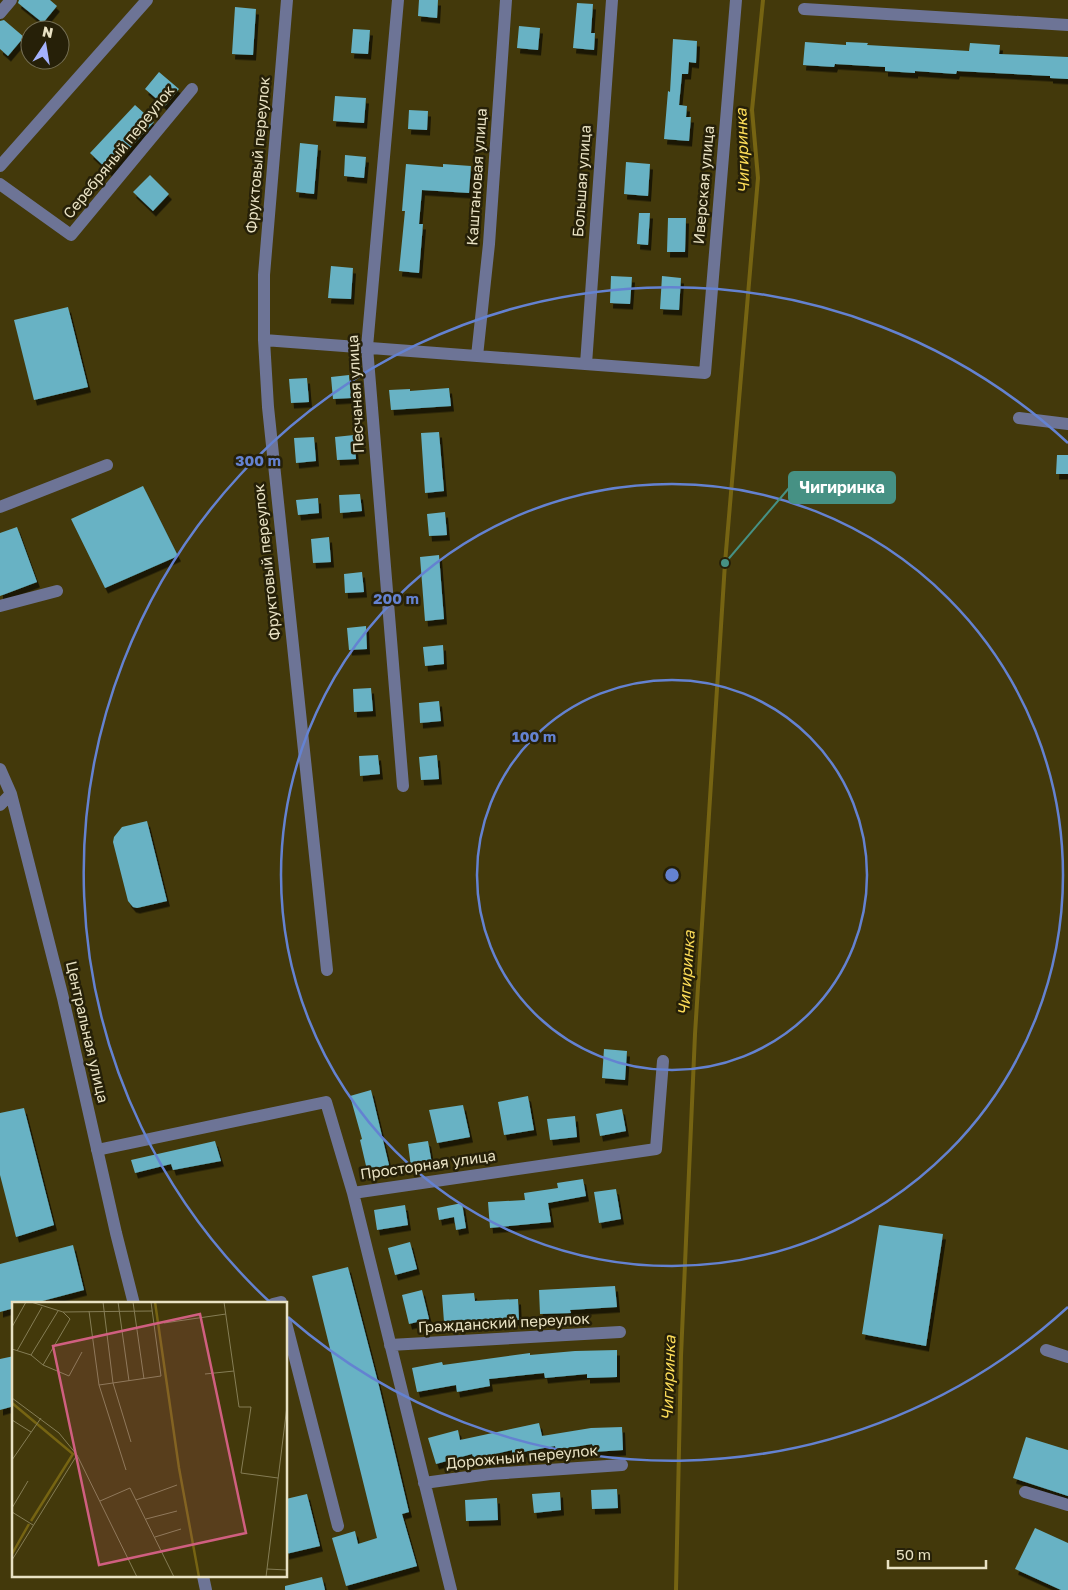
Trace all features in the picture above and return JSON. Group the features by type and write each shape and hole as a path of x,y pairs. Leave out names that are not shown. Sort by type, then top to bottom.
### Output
{"street":[{"path":"0,12 11,0"},
{"path":"0,166 147,0"},
{"name":"Фруктовый переулок","path":"287,0 264,275 264,340 268,407 327,970"},
{"name":"Песчаная улица","path":"398,0 367,347 402,786"},
{"name":"Каштановая улица","path":"477,356 488,244 506,0"},
{"name":"Большая улица","path":"586,364 612,0"},
{"name":"Иверская улица","path":"586,364 705,373 736,0"},
{"path":"804,9 1068,25"},
{"name":"Серебряный переулок","path":"0,184 71,235 192,89"},
{"path":"264,340 586,364"},
{"path":"1019,418 1068,424"},
{"path":"0,507 107,465"},
{"path":"0,606 57,591"},
{"name":"Центральная улица","path":"0,769 11,794 63,998 134,1302"},
{"path":"0,805 11,794"},
{"name":"Просторная улица","path":"97,1150 326,1102 353,1192 656,1149 662,1061"},
{"path":"353,1192 451,1590"},
{"path":"288,1331 338,1526"},
{"name":"Гражданский переулок","path":"390,1345 620,1332"},
{"path":"1046,1350 1068,1357"},
{"name":"Дорожный переулок","path":"424,1483 490,1474 622,1465"},
{"path":"1026,1492 1068,1505"}],"building":[{"path":"19,0 50,0 57,6 45,20 39,20 18,3"},
{"path":"419,0 438,0 437,18 418,16"},
{"path":"577,3 593,4 591,33 595,33 594,50 573,48"},
{"path":"235,7 256,9 253,55 232,54"},
{"path":"4,20 20,34 20,42 8,56 0,49 0,21"},
{"path":"519,26 540,28 538,50 517,48"},
{"path":"353,29 370,30 368,54 351,53"},
{"path":"673,39 697,41 696,63 689,62 688,74 682,74 679,105 687,106 686,117 691,117 689,141 664,139 668,91 670,92"},
{"path":"805,42 846,45 846,42 868,43 867,45 969,51 970,43 1000,45 999,54 1068,57 1068,79 1050,78 1050,76 957,71 956,74 915,71 915,73 885,71 885,67 835,64 834,67 803,65"},
{"path":"159,72 179,89 165,106 145,89"},
{"path":"335,96 366,98 364,123 333,121"},
{"path":"135,105 154,122 109,171 90,153"},
{"path":"409,110 428,111 427,130 408,129"},
{"path":"300,143 318,145 314,194 296,192"},
{"path":"345,155 366,157 364,178 344,176"},
{"path":"626,162 650,164 648,196 624,194"},
{"path":"406,164 443,167 443,164 471,166 469,193 422,190 419,224 423,224 419,273 399,271 405,211 402,211"},
{"path":"150,175 169,194 153,211 133,192"},
{"path":"639,213 650,213 648,245 637,244"},
{"path":"668,218 686,218 685,252 667,252"},
{"path":"331,266 353,268 351,299 328,298"},
{"path":"611,276 632,277 630,304 610,303"},
{"path":"662,276 681,278 679,310 660,309"},
{"path":"68,307 88,387 34,400 14,320"},
{"path":"349,375 351,398 333,399 331,377"},
{"path":"307,378 309,402 291,403 289,379"},
{"path":"449,388 451,406 391,410 389,390 410,389 410,391"},
{"path":"439,432 444,491 425,493 421,433"},
{"path":"354,435 356,459 337,460 335,437"},
{"path":"314,437 316,461 296,463 294,438"},
{"path":"1057,455 1068,455 1068,474 1056,474"},
{"path":"143,486 178,556 105,588 71,519"},
{"path":"360,494 362,511 340,513 339,495"},
{"path":"318,498 319,513 298,515 296,500"},
{"path":"445,512 447,535 429,536 427,514"},
{"path":"17,527 37,582 0,596 0,533"},
{"path":"329,537 331,562 313,563 311,539"},
{"path":"439,555 444,619 425,621 420,557"},
{"path":"362,572 364,592 345,593 344,574"},
{"path":"366,626 367,649 349,650 347,628"},
{"path":"443,645 444,664 425,666 423,647"},
{"path":"371,688 373,711 354,712 353,689"},
{"path":"439,701 441,721 420,723 419,703"},
{"path":"378,755 380,774 360,776 359,756"},
{"path":"437,755 439,779 421,780 419,757"},
{"path":"147,821 167,901 137,908 133,907 128,901 113,842 114,837 122,827"},
{"path":"604,1049 627,1051 625,1080 602,1078"},
{"path":"371,1090 389,1165 367,1170 360,1140 362,1139 350,1096"},
{"path":"528,1096 534,1130 504,1135 498,1102"},
{"path":"463,1105 470,1137 437,1143 429,1110"},
{"path":"24,1108 54,1225 16,1237 0,1175 0,1113"},
{"path":"622,1109 626,1131 600,1136 596,1114"},
{"path":"575,1116 577,1137 550,1140 547,1119"},
{"path":"215,1141 221,1161 173,1170 171,1164 135,1173 131,1160"},
{"path":"428,1141 432,1164 411,1167 408,1144"},
{"path":"583,1179 586,1196 548,1203 551,1222 490,1228 488,1202 525,1200 524,1193 558,1188 557,1183"},
{"path":"616,1189 621,1219 599,1223 594,1192"},
{"path":"462,1203 466,1228 456,1230 454,1217 439,1220 437,1208"},
{"path":"405,1205 408,1225 377,1230 374,1210"},
{"path":"879,1225 943,1234 926,1346 862,1334"},
{"path":"410,1242 417,1269 395,1275 388,1248"},
{"path":"73,1245 84,1290 39,1302 12,1302 12,1309 0,1312 0,1264"},
{"path":"348,1267 409,1512 402,1514 417,1566 346,1586 332,1538 355,1531 358,1544 377,1538 312,1276"},
{"path":"615,1286 617,1307 570,1310 571,1313 540,1314 539,1290"},
{"path":"422,1290 429,1319 409,1324 402,1295"},
{"path":"474,1293 475,1301 518,1299 519,1320 491,1321 491,1319 444,1322 442,1295"},
{"path":"617,1350 617,1377 587,1378 587,1374 545,1378 544,1373 489,1379 490,1386 457,1392 456,1385 417,1392 412,1368 442,1362 443,1365 530,1353 530,1355"},
{"path":"12,1356 12,1407 0,1410 0,1359"},
{"path":"539,1423 542,1436 591,1428 622,1427 623,1450 593,1452 592,1444 556,1450 555,1446 512,1454 512,1450 474,1459 472,1454 436,1464 428,1438 458,1430 460,1440"},
{"path":"1026,1437 1068,1450 1068,1496 1013,1478"},
{"path":"617,1489 618,1508 592,1509 591,1490"},
{"path":"560,1492 561,1510 534,1513 532,1494"},
{"path":"307,1494 320,1546 288,1554 288,1499"},
{"path":"497,1498 498,1520 466,1521 465,1500"},
{"path":"1035,1528 1068,1543 1068,1590 1061,1590 1015,1569"},
{"path":"322,1577 325,1590 285,1590 285,1586"}],"waterway":[{"name":"Чигиринка","path":"676,1590 681,1356 695,1034 725,563 758,178 752,110 763,0"}],"place":[{"name":"Чигиринка","path":"725,563"}]}
